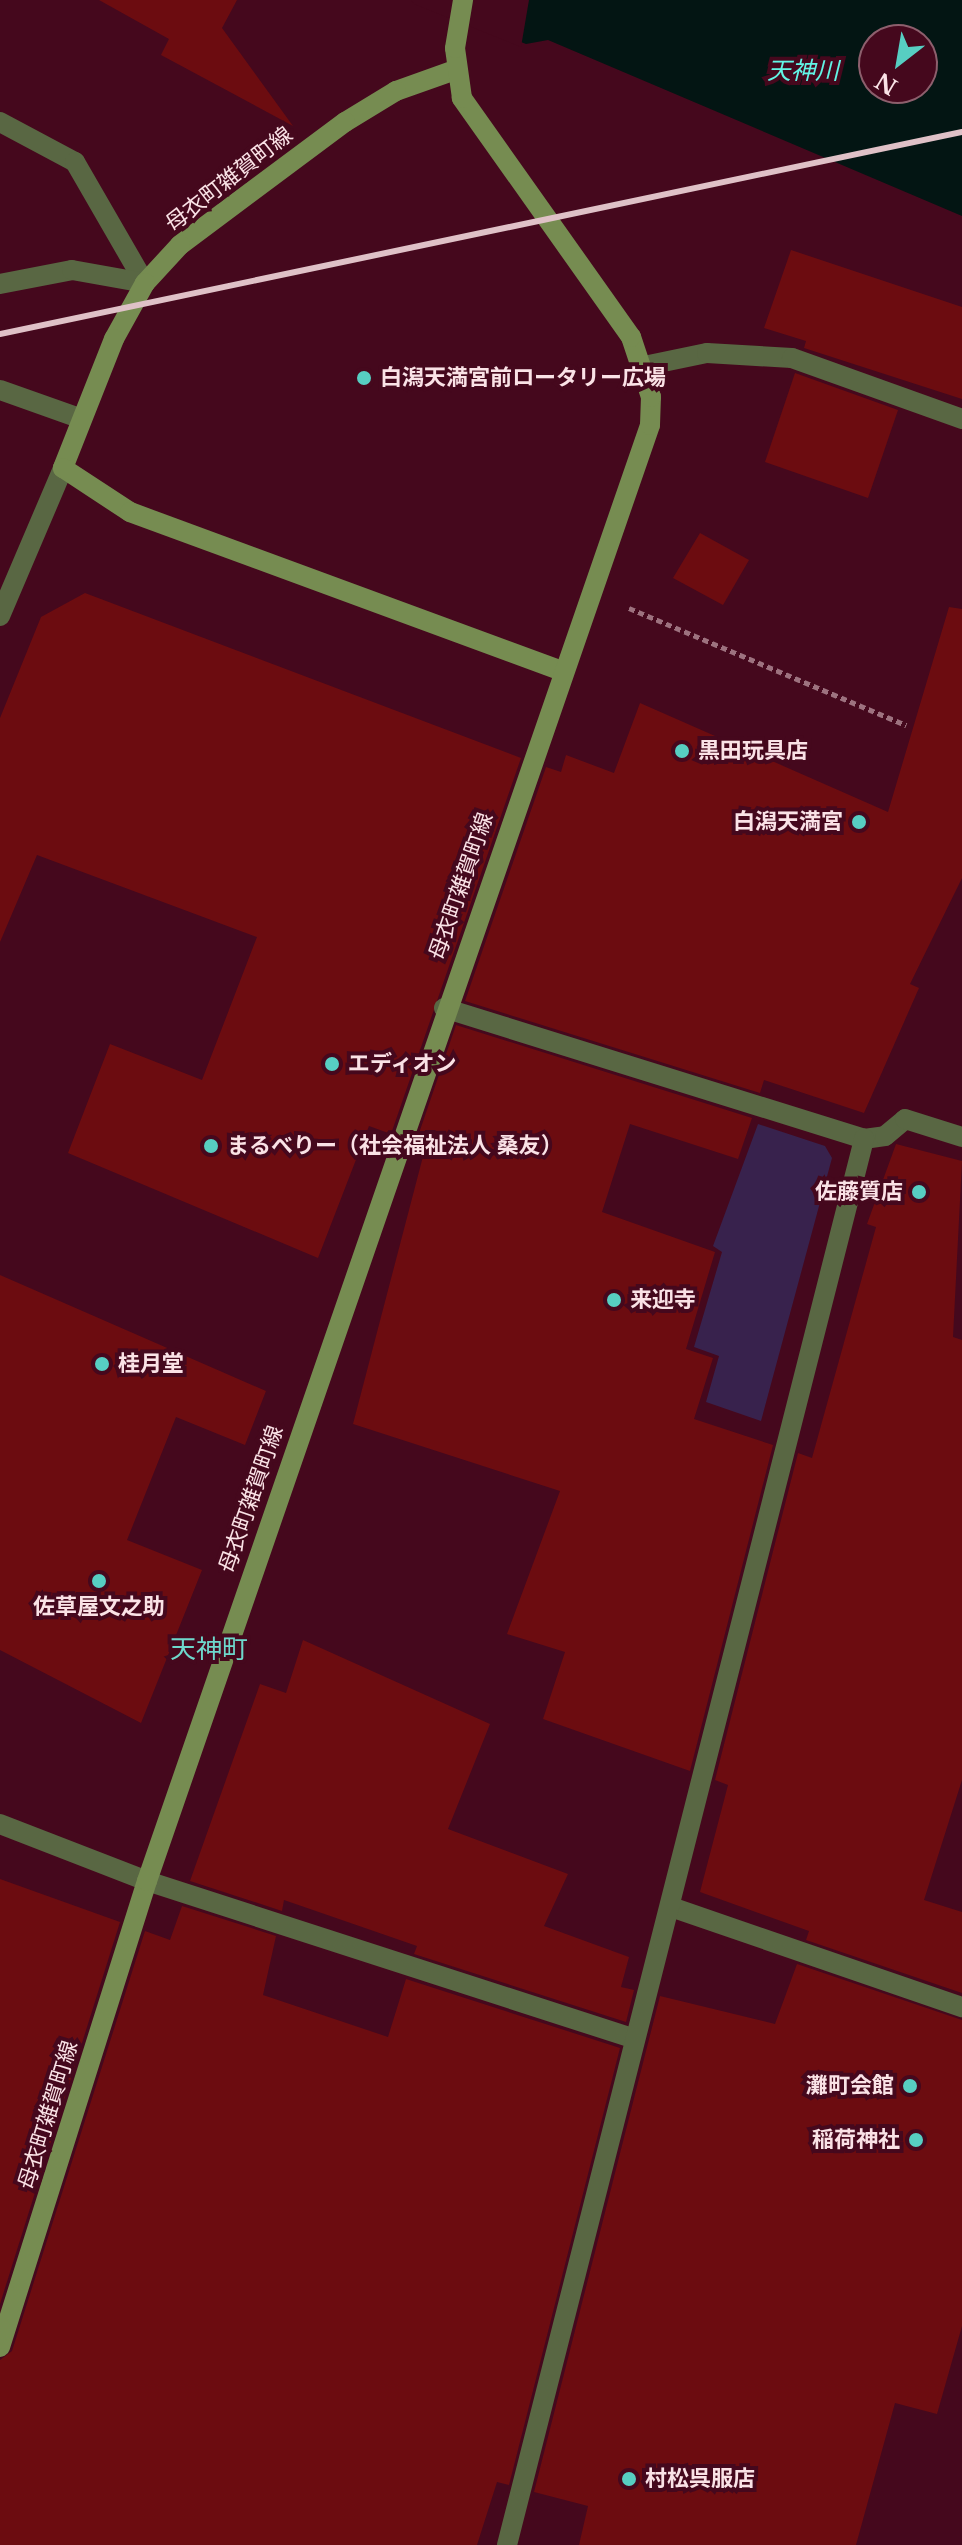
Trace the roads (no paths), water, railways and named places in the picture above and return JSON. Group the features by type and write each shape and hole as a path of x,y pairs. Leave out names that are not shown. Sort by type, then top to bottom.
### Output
{"main road":[{"name":"母衣町雑賀町線","path":"0,2347 147,1881 588,590 650,425 644,366 631,337 475,121 455,70 460,9"},
{"name":"母衣町雑賀町線","path":"63,468 79,418 145,283 221,209 345,122 396,91 455,70"},
{"path":"63,468 130,512 562,671"}],"street":[{"path":"0,122 75,162 145,283"},
{"path":"0,284 72,270 145,283"},
{"path":"644,366 707,353 792,358 962,419"},
{"path":"0,390 79,418"},
{"path":"0,616 63,468"},
{"path":"444,1008 864,1139 885,1136 905,1119 962,1137"},
{"path":"507,2545 632,2038 671,1907 864,1139"},
{"path":"0,1824 147,1881 632,2038"},
{"path":"671,1907 962,2007"}],"water":[{"name":"天神川","path":"415,0 962,0 962,216 548,40 526,44"}],"railway":[{"path":"0,334 962,132"}],"place":[{"name":"白潟天満宮前ロータリー広場","path":"364,378"},
{"name":"黒田玩具店","path":"682,751"},
{"name":"白潟天満宮","path":"859,822"},
{"name":"エディオン","path":"332,1064"},
{"name":"まるべりー（社会福祉法人 桑友）","path":"211,1146"},
{"name":"佐藤質店","path":"919,1192"},
{"name":"来迎寺","path":"614,1300"},
{"name":"桂月堂","path":"102,1364"},
{"name":"佐草屋文之助","path":"99,1581"},
{"name":"灘町会館","path":"910,2086"},
{"name":"稲荷神社","path":"916,2140"},
{"name":"村松呉服店","path":"629,2479"}],"district":[{"name":"天神町","path":"209,1650"}]}
